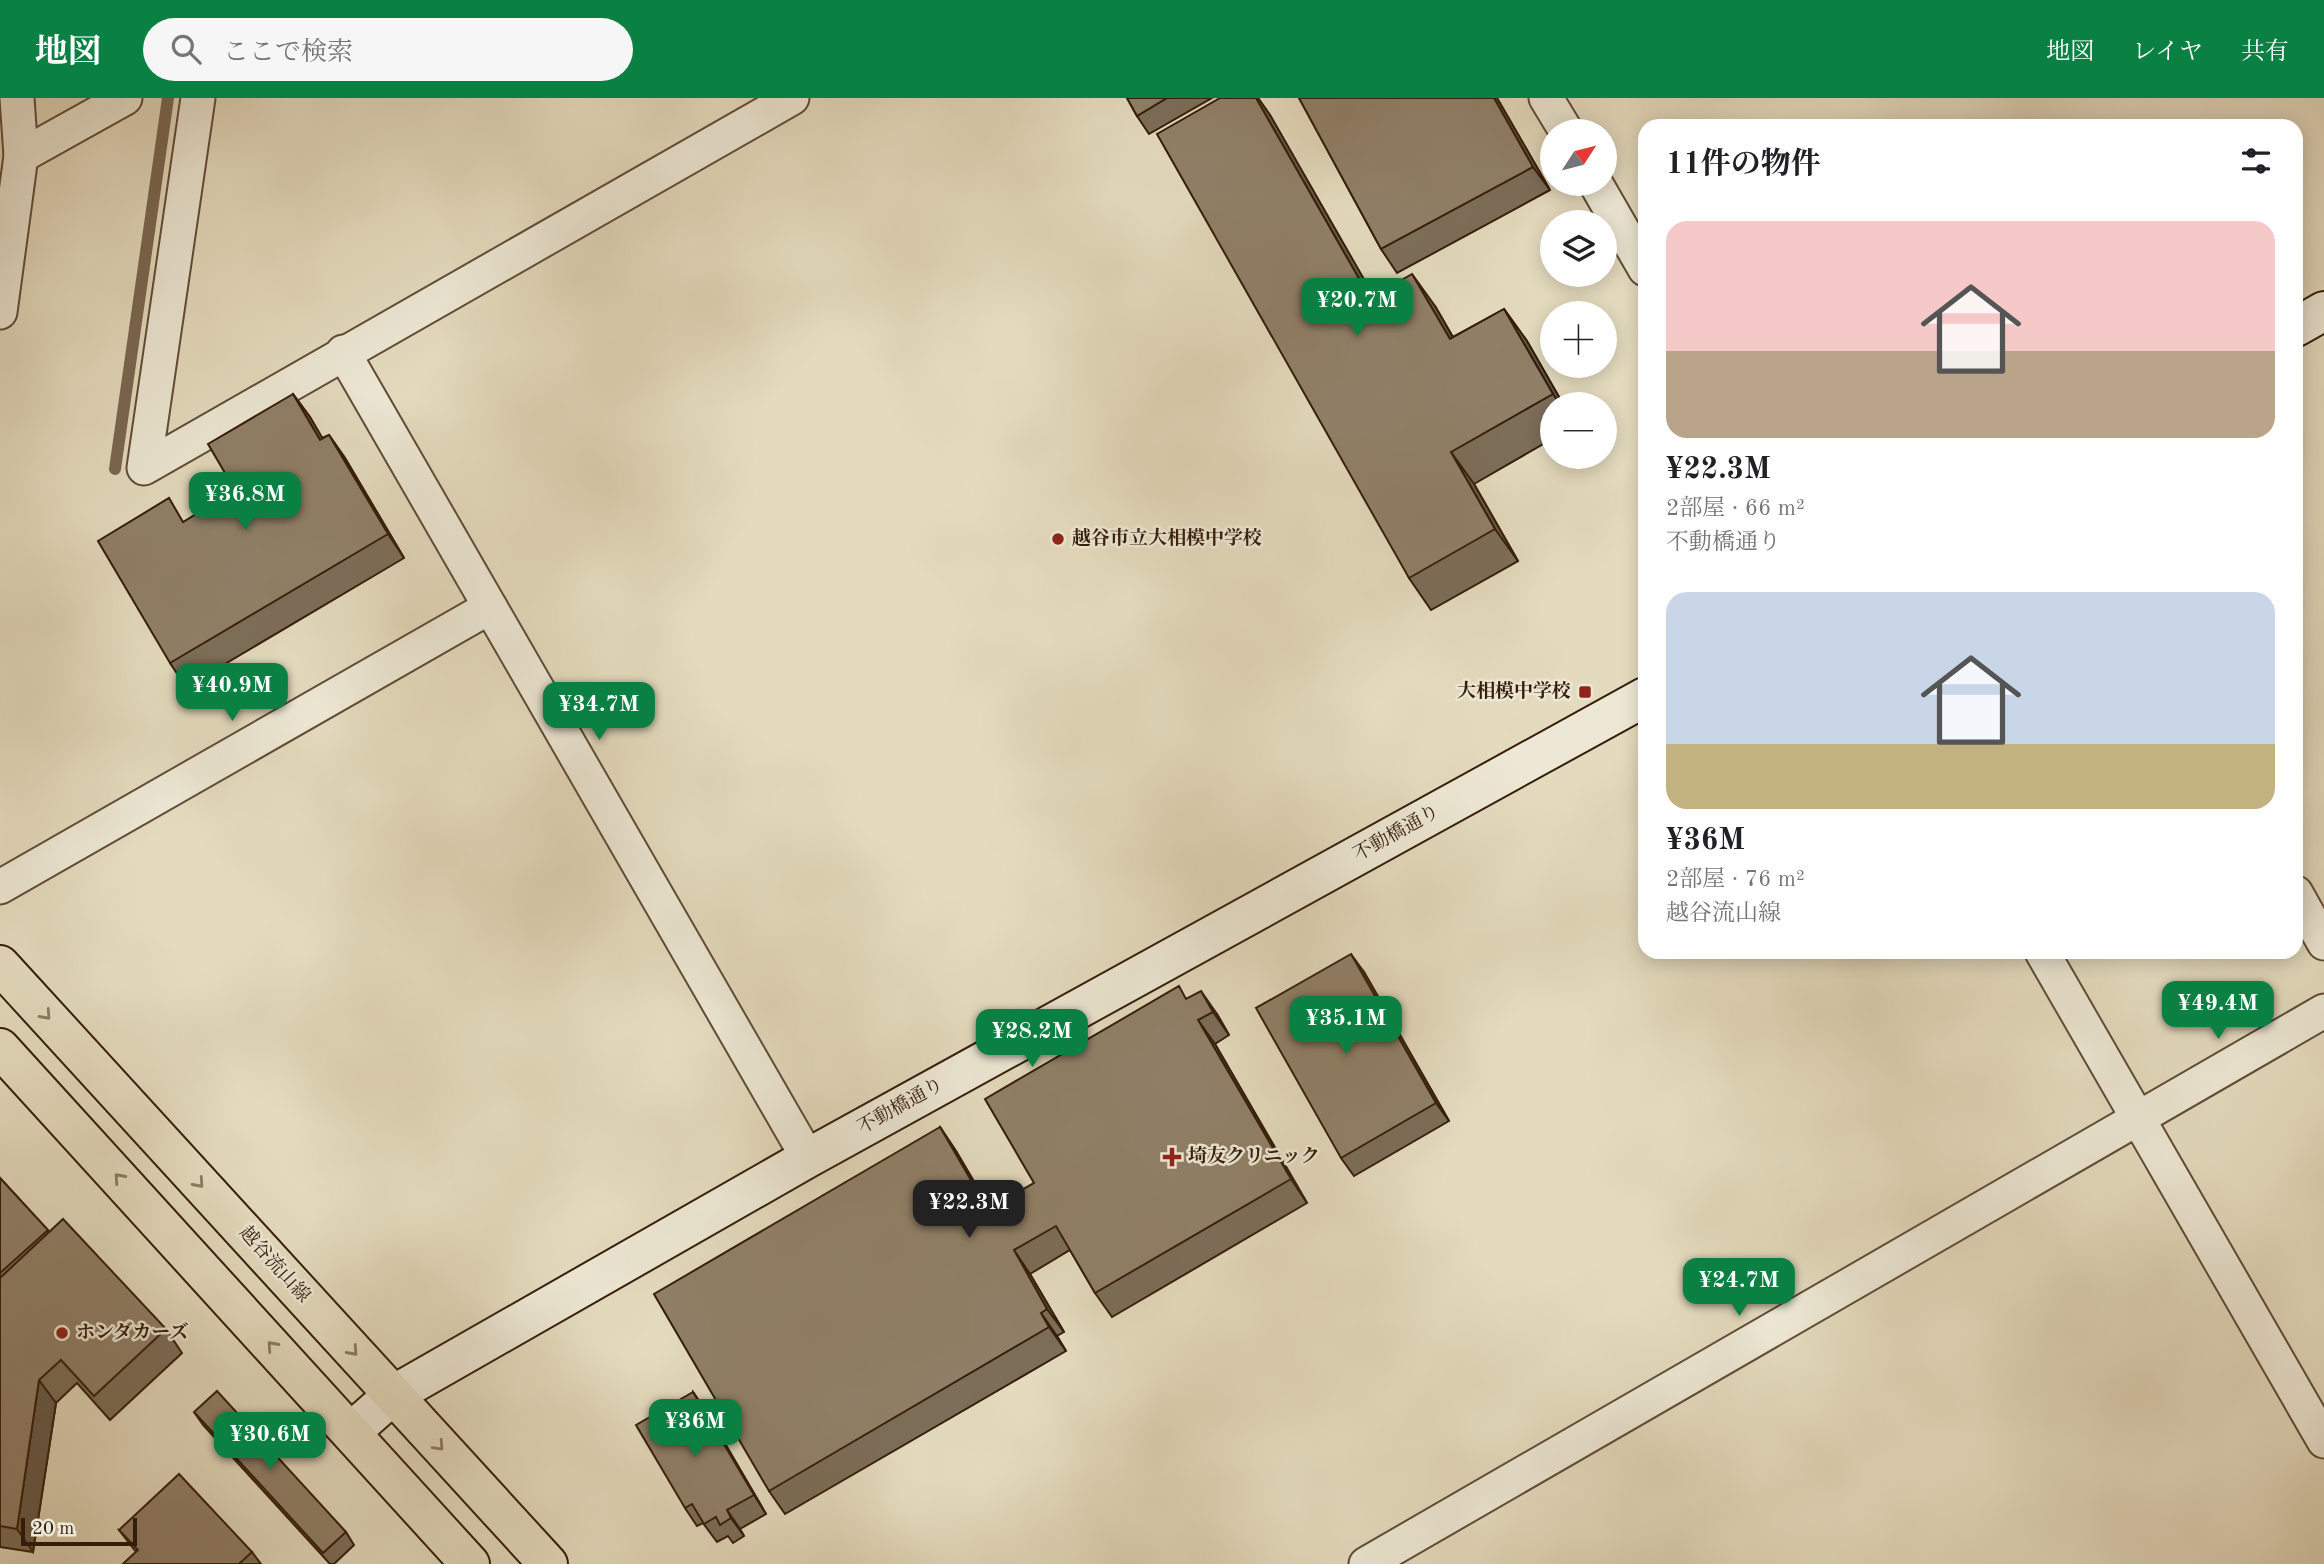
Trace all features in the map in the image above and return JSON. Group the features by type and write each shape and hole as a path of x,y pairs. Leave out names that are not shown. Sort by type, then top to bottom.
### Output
{"main road":[{"name":"越谷流山線","path":"0,965 548,1564"},
{"path":"0,1048 470,1564"}],"street":[{"path":"0,312 21,156 17,98"},
{"path":"21,156 125,98"},
{"path":"198,98 144,468 792,98"},
{"path":"1546,98 1559,119"},
{"path":"1603,196 1638,257"},
{"path":"2303,323 2324,311"},
{"path":"344,352 808,1158"},
{"path":"0,887 490,607"},
{"name":"不動橋通り","path":"351,1432 393,1395 808,1158 1638,701"},
{"path":"2303,906 2324,943"},
{"path":"2046,959 2324,1441"},
{"path":"1366,1564 2324,1011"}],"building":[{"path":"1127,98 1167,98 1137,116"},
{"path":"1220,98 1256,98 1370,298 1412,274 1450,339 1504,309 1540,371 1540,378 1544,378 1552,392 1540,392 1540,401 1451,452 1495,529 1409,578 1157,134"},
{"path":"1299,98 1494,98 1533,167 1381,249"},
{"path":"293,394 320,440 329,435 388,534 170,663 98,541 169,498 183,522 235,490 208,444"},
{"path":"1351,954 1436,1103 1341,1158 1256,1008"},
{"path":"1179,986 1186,999 1201,991 1213,1012 1198,1020 1291,1179 1095,1293 1056,1226 1014,1250 1047,1309 1041,1313 1049,1327 769,1491 654,1294 940,1127 983,1201 990,1197 994,1206 1034,1183 985,1099"},
{"path":"0,1178 48,1230 0,1273"},
{"path":"63,1219 166,1329 94,1396 61,1360 39,1380 17,1529 0,1526 0,1278"},
{"path":"217,1391 346,1532 323,1553 194,1412"},
{"path":"693,1392 754,1495 727,1510 731,1518 720,1525 716,1517 704,1524 692,1504 685,1508 636,1425"},
{"path":"179,1474 252,1552 239,1564 123,1564 138,1550 119,1530"}],"waterway":[{"path":"115,469 168,98"}],"place":[{"name":"越谷市立大相模中学校","path":"1058,539"},
{"name":"大相模中学校","path":"1585,692"},
{"name":"埼友クリニック","path":"1172,1157"},
{"name":"ホンダカーズ","path":"62,1333"}]}
